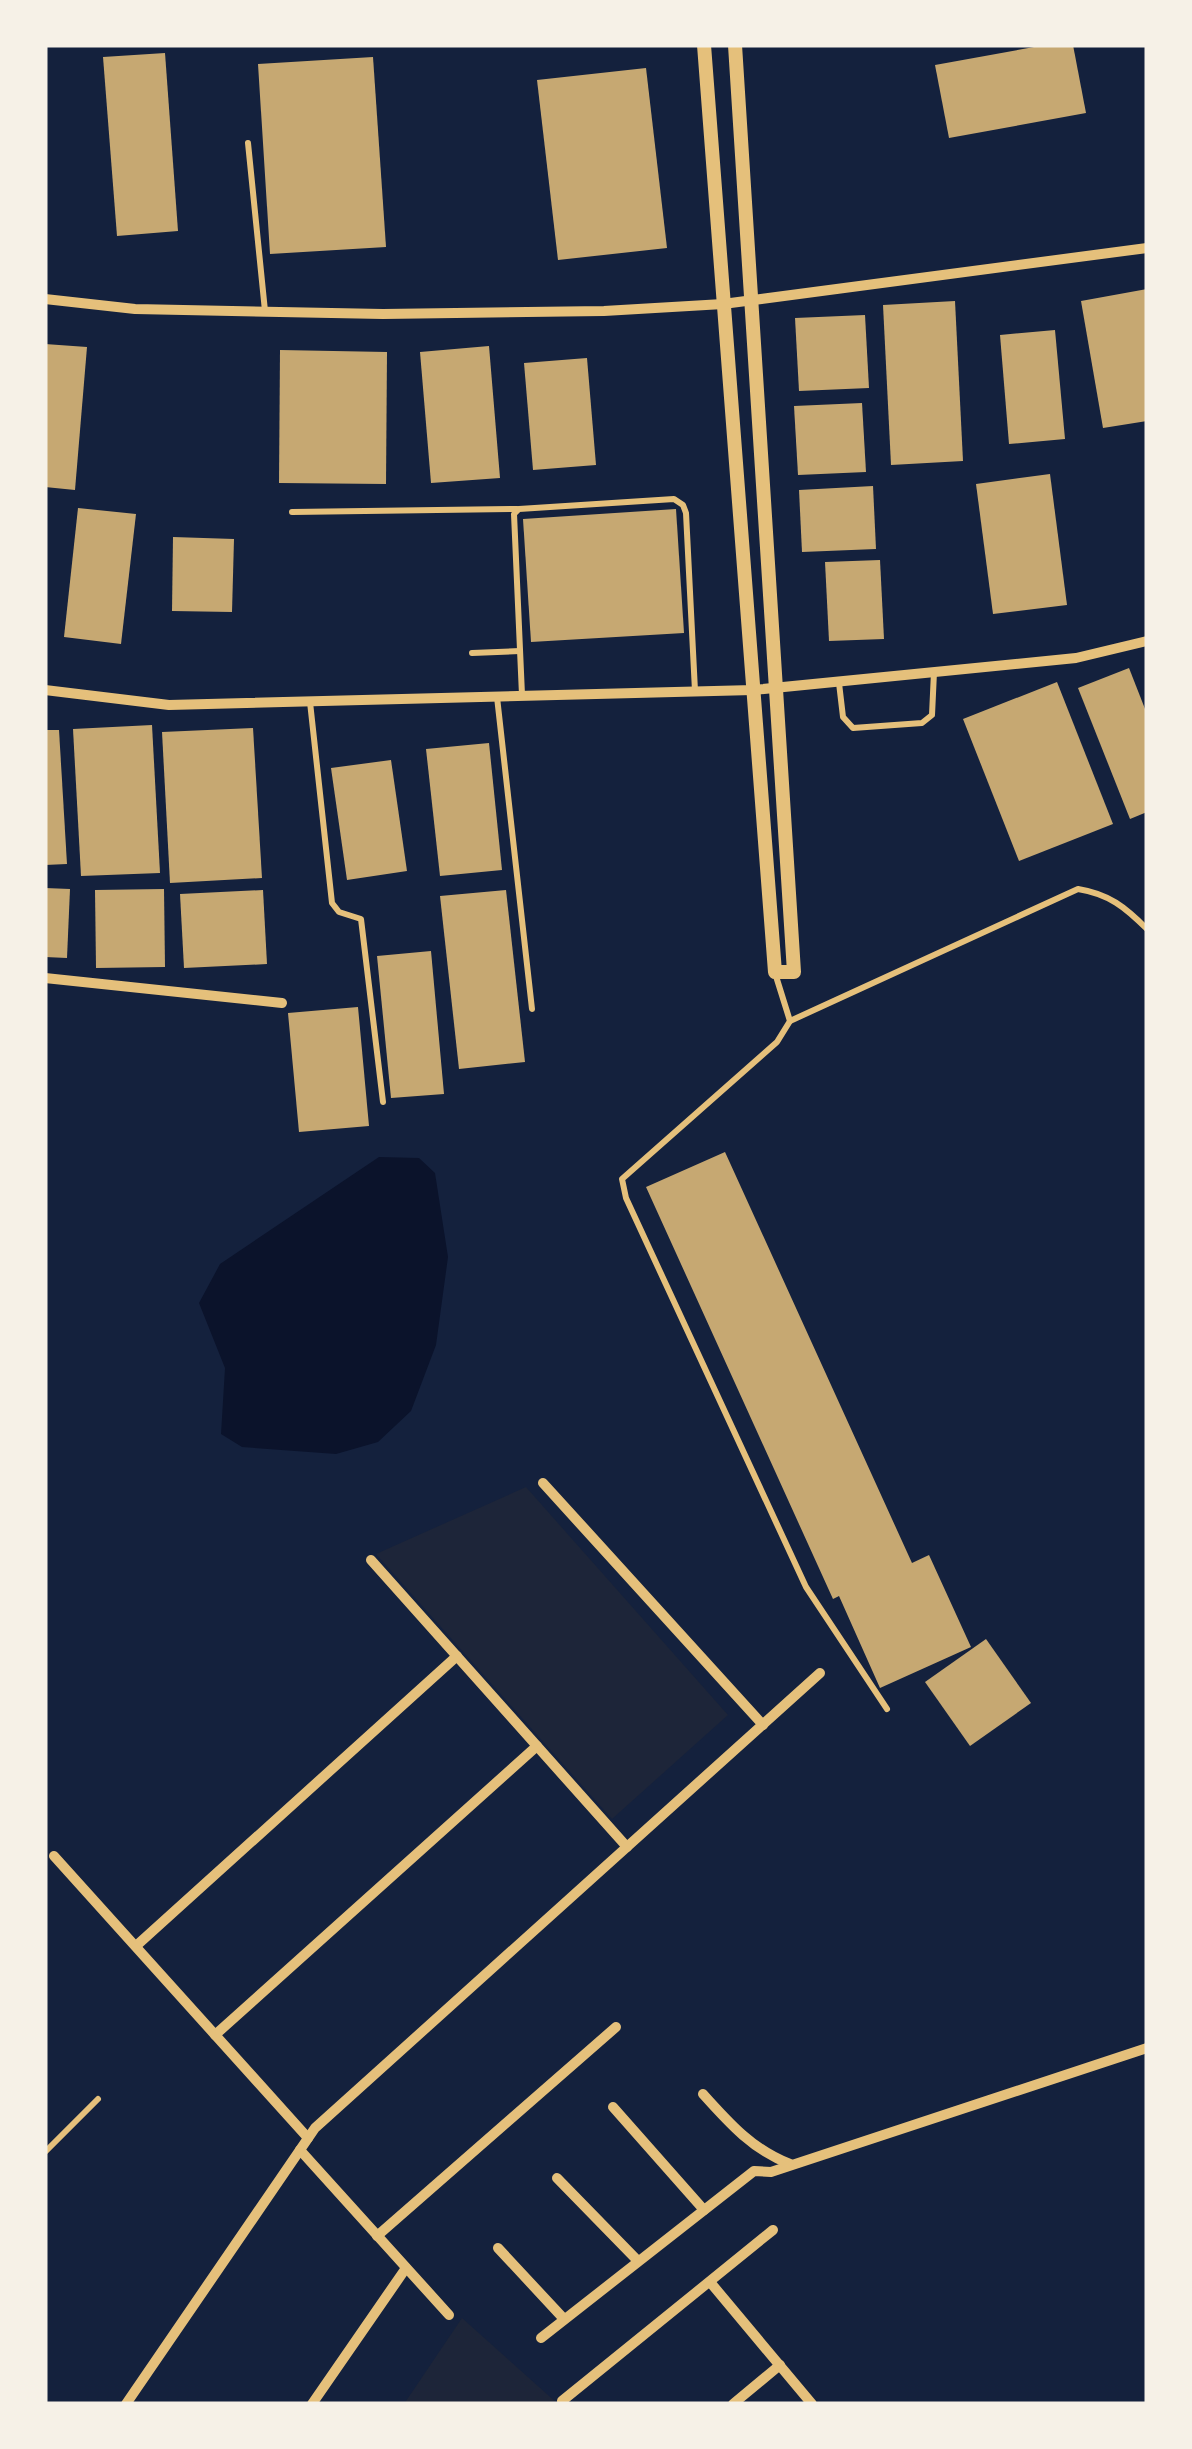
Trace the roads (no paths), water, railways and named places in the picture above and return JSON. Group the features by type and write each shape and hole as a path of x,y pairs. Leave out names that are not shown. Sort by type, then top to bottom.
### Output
{"street":[{"path":"704,45 775,972 794,972 735,45"},
{"path":"45,299 135,308 265,312 604,311 722,304 1147,248"},
{"path":"45,690 169,705 776,689 1076,658 1147,640"},
{"path":"45,978 282,1003"},
{"path":"544,1483 763,1724"},
{"path":"372,1560 627,1847"},
{"path":"136,1946 457,1656"},
{"path":"126,2404 315,2128 820,1673"},
{"path":"216,2035 537,1746"},
{"path":"54,1856 308,2138"},
{"path":"377,2236 616,2027"},
{"path":"542,2338 754,2171 771,2172 1147,2048"},
{"path":"703,2094 767,2156 791,2165"},
{"path":"613,2107 704,2210"},
{"path":"300,2150 448,2315"},
{"path":"557,2178 637,2260"},
{"path":"562,2401 773,2230"},
{"path":"498,2248 564,2319"},
{"path":"312,2404 406,2268"},
{"path":"710,2282 812,2404"},
{"path":"732,2404 780,2365"}],"lane":[{"path":"248,142 265,312"},
{"path":"292,512 518,509 678,500 686,513 695,692"},
{"path":"518,509 512,520 522,696"},
{"path":"472,653 520,652"},
{"path":"839,683 843,716 853,728 922,723 932,715 934,672"},
{"path":"497,697 532,1009"},
{"path":"310,702 332,903 340,912 361,919 383,1102"},
{"path":"887,1709 806,1587 626,1198 622,1179 776,1042 790,1021 1078,889 1120,902 1147,929"},
{"path":"775,972 790,1021"},
{"path":"45,2152 98,2100"}]}
